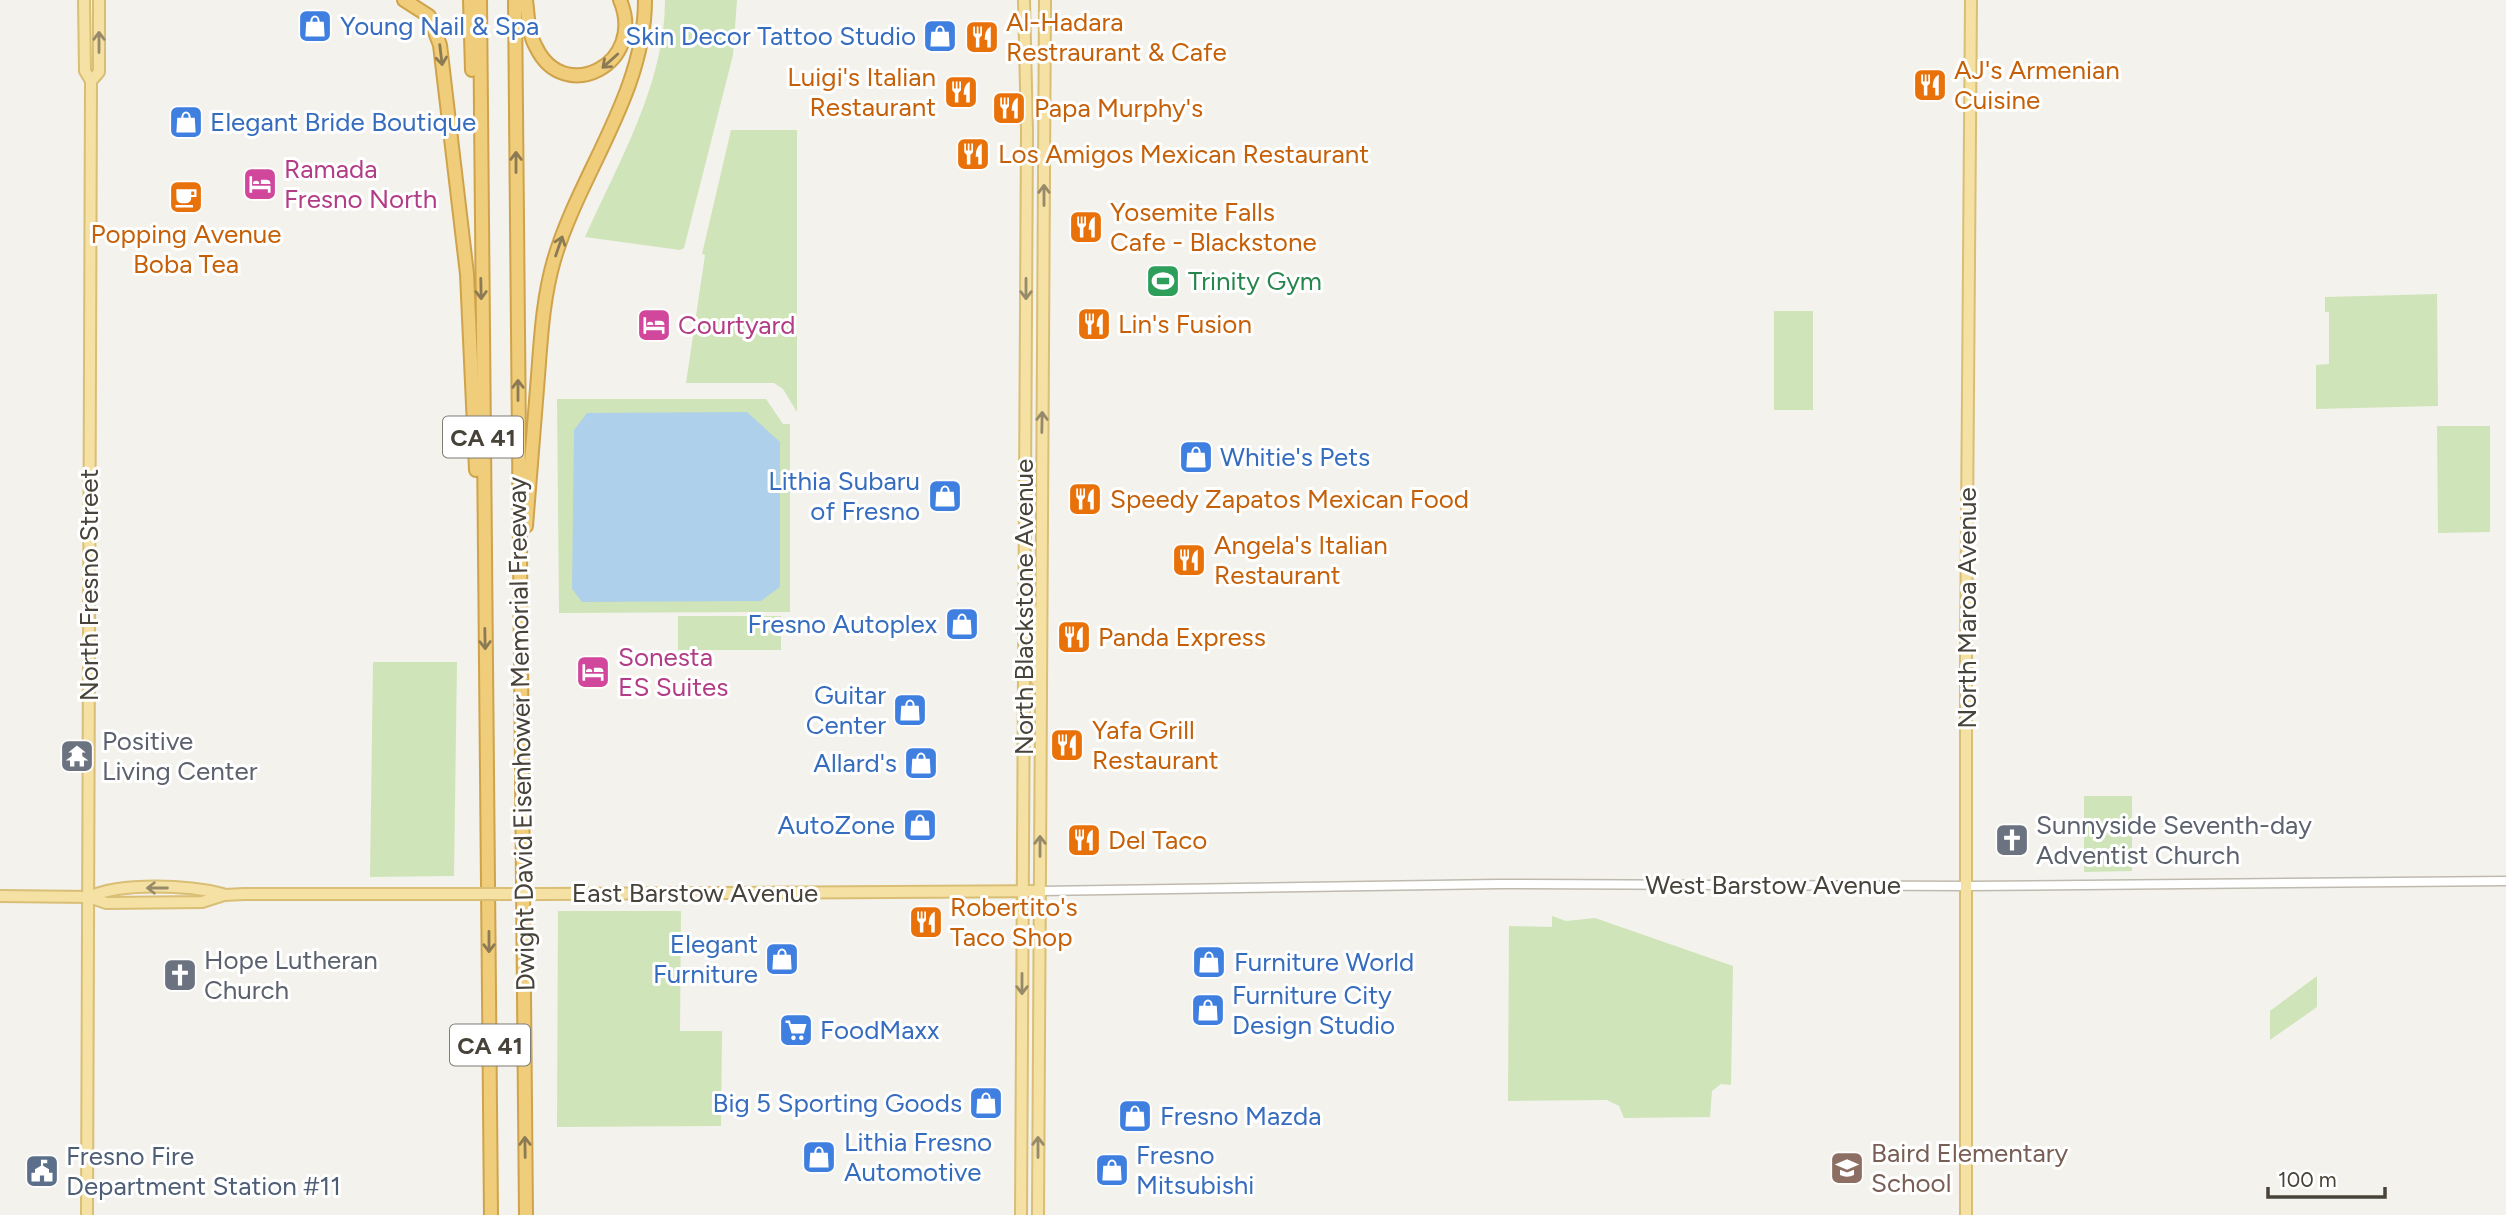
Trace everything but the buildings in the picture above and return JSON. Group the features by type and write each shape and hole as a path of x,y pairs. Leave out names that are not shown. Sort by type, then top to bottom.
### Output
{"highway":[{"path":"404,0 429,16 440,45 467,274 485,607"},
{"path":"470,0 481,244"},
{"name":"Dwight David Eisenhower Memorial Freeway","path":"480,0 491,1215"},
{"name":"Dwight David Eisenhower Memorial Freeway","path":"515,0 526,1215"},
{"path":"526,0 530,34 539,53 560,71 579,75 600,70 619,53 626,29 620,0"},
{"path":"519,605 542,323 549,280 566,226 634,75 643,40 645,0"}],"main road":[{"name":"North Fresno Street","path":"84,0 85,72 91,81 87,1215"},
{"name":"North Fresno Street","path":"91,81 99,72 99,0"},
{"name":"North Blackstone Avenue","path":"1021,1215 1027,132 1024,0"},
{"name":"North Blackstone Avenue","path":"1038,1215 1045,0"},
{"name":"North Maroa Avenue","path":"1966,1215 1966,652 1972,0"},
{"path":"1024,597 1030,602 1032,610 1032,671 1041,686"},
{"name":"East Barstow Avenue","path":"0,896 89,897 106,903 202,902 224,895 1040,891"}],"street":[{"name":"West Barstow Avenue","path":"1040,891 1499,884 1968,886 2506,881"}],"green space":[{"path":"665,0 737,0 733,55 684,248 680,250 585,237 649,92 663,31"},
{"path":"731,130 797,130 797,412 783,389 774,383 686,383 705,255 702,254"},
{"path":"2437,294 2438,406 2316,409 2316,365 2329,364 2329,312 2325,312 2325,297"},
{"path":"1774,311 1813,311 1813,410 1774,410"},
{"path":"557,399 766,399 783,424 790,424 790,612 559,613"},
{"path":"2437,426 2490,426 2490,532 2438,533"},
{"path":"678,616 781,616 781,650 678,650"},
{"path":"373,662 457,662 454,876 370,877"},
{"path":"2084,796 2132,796 2132,871 2084,872"},
{"path":"558,911 681,911 680,1031 722,1031 721,1126 557,1127"},
{"path":"1552,916 1566,921 1595,918 1733,966 1731,1085 1721,1084 1712,1091 1710,1117 1624,1118 1619,1106 1607,1100 1508,1101 1509,926 1552,927"},
{"path":"2317,976 2317,1007 2270,1040 2270,1011"}],"water":[{"path":"747,412 780,442 780,587 761,601 582,602 572,589 574,430 587,413"}],"place":[{"name":"Young Nail & Spa","path":"315,26"},
{"name":"Skin Decor Tattoo Studio","path":"940,36"},
{"name":"Al-Hadara Restraurant & Cafe","path":"982,37"},
{"name":"AJ's Armenian Cuisine","path":"1930,85"},
{"name":"Luigi's Italian Restaurant","path":"961,92"},
{"name":"Papa Murphy's","path":"1009,108"},
{"name":"Elegant Bride Boutique","path":"186,122"},
{"name":"Los Amigos Mexican Restaurant","path":"973,154"},
{"name":"Ramada Fresno North","path":"260,184"},
{"name":"Popping Avenue Boba Tea","path":"186,197"},
{"name":"Yosemite Falls Cafe - Blackstone","path":"1086,227"},
{"name":"Trinity Gym","path":"1163,281"},
{"name":"Lin's Fusion","path":"1094,324"},
{"name":"Courtyard","path":"654,325"},
{"name":"Whitie's Pets","path":"1196,457"},
{"name":"Lithia Subaru of Fresno","path":"945,496"},
{"name":"Speedy Zapatos Mexican Food","path":"1085,499"},
{"name":"Angela's Italian Restaurant","path":"1189,560"},
{"name":"Fresno Autoplex","path":"962,624"},
{"name":"Panda Express","path":"1074,637"},
{"name":"Sonesta ES Suites","path":"593,672"},
{"name":"Guitar Center","path":"910,710"},
{"name":"Yafa Grill Restaurant","path":"1067,745"},
{"name":"Positive Living Center","path":"77,756"},
{"name":"Allard's","path":"921,763"},
{"name":"AutoZone","path":"920,825"},
{"name":"Del Taco","path":"1084,840"},
{"name":"Sunnyside Seventh-day Adventist Church","path":"2012,840"},
{"name":"Robertito's Taco Shop","path":"926,922"},
{"name":"Elegant Furniture","path":"782,959"},
{"name":"Furniture World","path":"1209,962"},
{"name":"Hope Lutheran Church","path":"180,975"},
{"name":"Furniture City Design Studio","path":"1208,1010"},
{"name":"FoodMaxx","path":"796,1030"},
{"name":"Big 5 Sporting Goods","path":"986,1103"},
{"name":"Fresno Mazda","path":"1135,1116"},
{"name":"Lithia Fresno Automotive","path":"819,1157"},
{"name":"Baird Elementary School","path":"1847,1168"},
{"name":"Fresno Mitsubishi","path":"1112,1170"},
{"name":"Fresno Fire Department Station #11","path":"42,1171"}]}
